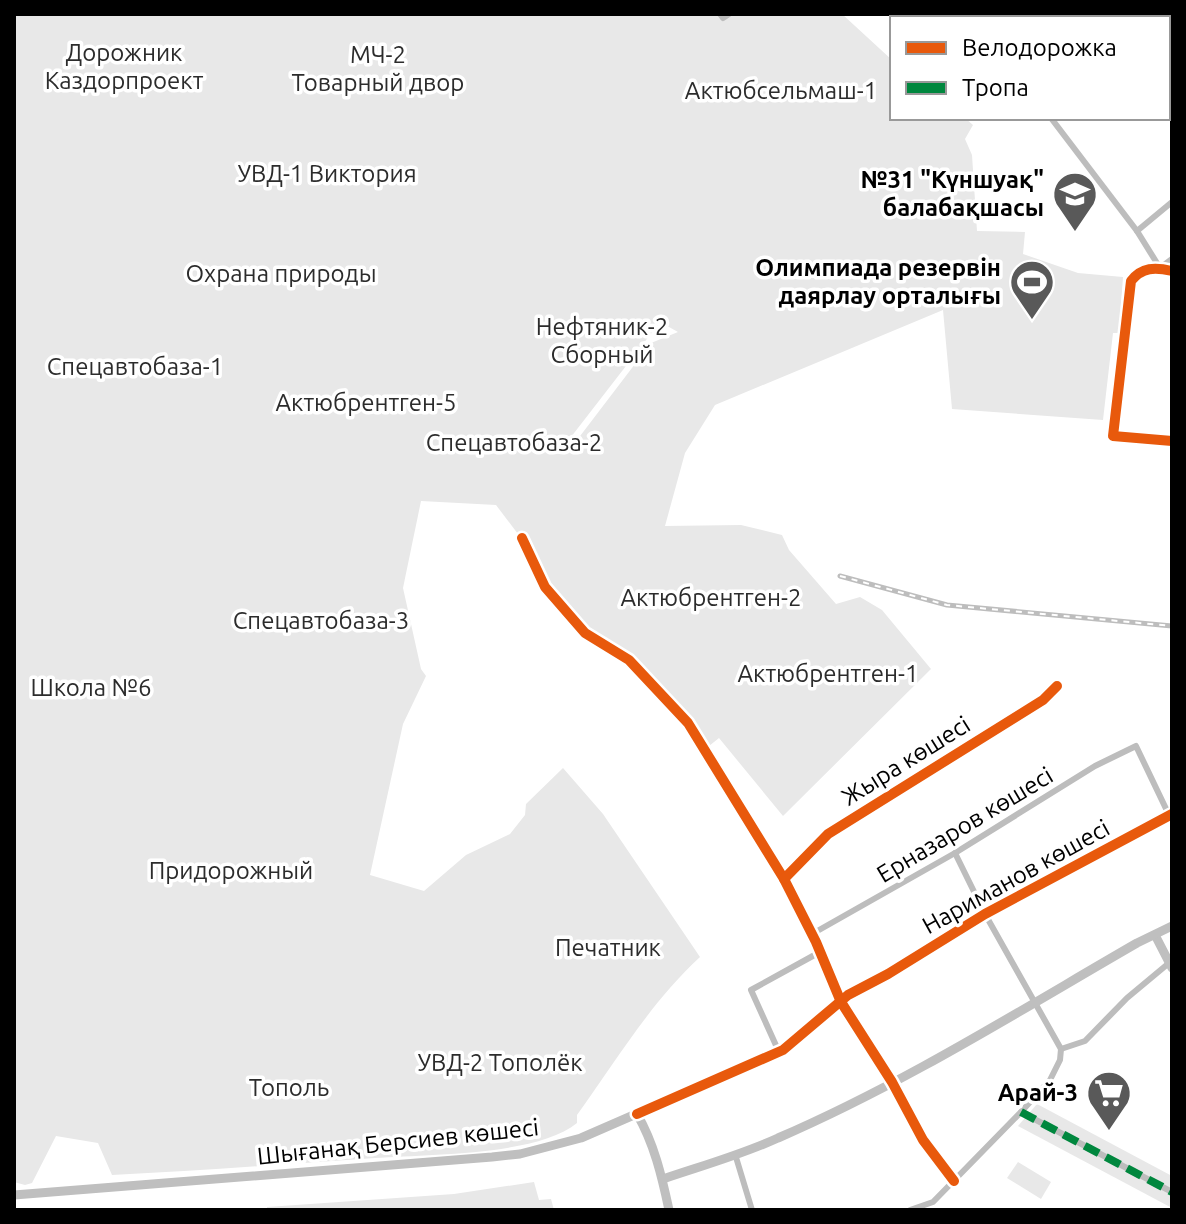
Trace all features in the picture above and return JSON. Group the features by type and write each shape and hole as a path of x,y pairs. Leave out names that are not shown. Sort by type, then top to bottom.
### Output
{"street":[{"path":"1053,120 1137,231 1160,268 1172,271"},
{"path":"1137,231 1172,202"},
{"path":"1172,259 1160,268 1141,272 1131,281 1113,436 1172,441"},
{"path":"522,538 545,587 585,633 629,660 688,723 784,879 841,1002 892,1082 923,1140 954,1181"},
{"name":"Жыра көшесі","path":"784,879 828,834 1043,700 1057,686"},
{"name":"Ерназаров көшесі","path":"812,934 955,853 1095,766 1136,746 1170,814"},
{"name":"Нариманов көшесі","path":"841,1002 985,914 1170,814"},
{"path":"910,1210 933,1202 954,1181 1050,1080 1060,1060 1061,1049 985,914 955,853"},
{"path":"663,1179 814,1122 1172,926"},
{"path":"1061,1049 1085,1041 1127,998 1170,966 1155,935"},
{"path":"779,1052 751,990 820,952"},
{"name":"Шығанақ Берсиев көшесі","path":"16,1193 520,1154 581,1138 779,1052 841,1002"},
{"path":"1021,1112 1172,1192"},
{"path":"637,1114 663,1179 669,1210"},
{"path":"735,1154 752,1210"}],"green space":[{"path":"14,14 842,14 890,58 890,120 967,120 973,125 965,139 972,155 977,231 1025,232 1023,254 1078,273 1123,277 1119,333 1113,333 1103,420 952,409 943,310 715,405 685,453 665,526 741,525 782,535 789,550 836,604 860,597 882,610 931,669 783,816 719,738 704,750 688,723 631,663 590,632 561,601 524,542 496,505 421,501 403,588 421,669 426,676 403,724 370,875 424,891 466,855 510,834 525,815 526,804 563,768 603,814 700,957 682,974 635,1033 577,1115 577,1123 559,1134 536,1142 451,1154 112,1175 98,1143 56,1136 32,1183 14,1182","holes":["660,322 678,332 651,343 574,444 571,437"]},
{"path":"1037,1104 1172,1176 1172,1208 1018,1126"},
{"path":"1018,1162 1051,1182 1041,1199 1007,1178"},
{"path":"534,1182 539,1200 551,1199 554,1210 267,1210 267,1207 454,1194"}],"railway":[{"path":"840,576 947,605 1172,626"}],"marked path":[{"path":"1021,1112 1172,1192"}],"cycle path":[{"path":"1172,271 1149,269 1131,281 1113,436 1172,441"},
{"path":"522,538 545,587 585,633 629,660 688,723 784,879 816,942 841,1002 892,1082 923,1140 954,1181"},
{"path":"784,879 828,834 1043,700 1057,686"},
{"path":"637,1114 783,1050 848,995 985,914 1172,814"}],"place":[{"name":"№31 \"Күншуақ\" балабақшасы","path":"1075,233"},
{"name":"Олимпиада резервін даярлау орталығы","path":"1032,321"},
{"name":"Арай-3","path":"1109,1132"}],"park label":[{"name":"Дорожник Каздорпроект","path":"124,67"},
{"name":"МЧ-2 Товарный двор","path":"378,69"},
{"name":"Актюбсельмаш-1","path":"781,91"},
{"name":"УВД-1 Виктория","path":"327,174"},
{"name":"Охрана природы","path":"281,274"},
{"name":"Нефтяник-2 Сборный","path":"602,341"},
{"name":"Спецавтобаза-1","path":"135,367"},
{"name":"Актюбрентген-5","path":"366,403"},
{"name":"Спецавтобаза-2","path":"514,443"},
{"name":"Актюбрентген-2","path":"711,598"},
{"name":"Спецавтобаза-3","path":"321,621"},
{"name":"Актюбрентген-1","path":"828,674"},
{"name":"Школа №6","path":"91,688"},
{"name":"Придорожный","path":"231,871"},
{"name":"Печатник","path":"608,948"},
{"name":"УВД-2 Тополёк","path":"500,1063"},
{"name":"Тополь","path":"289,1088"}]}
